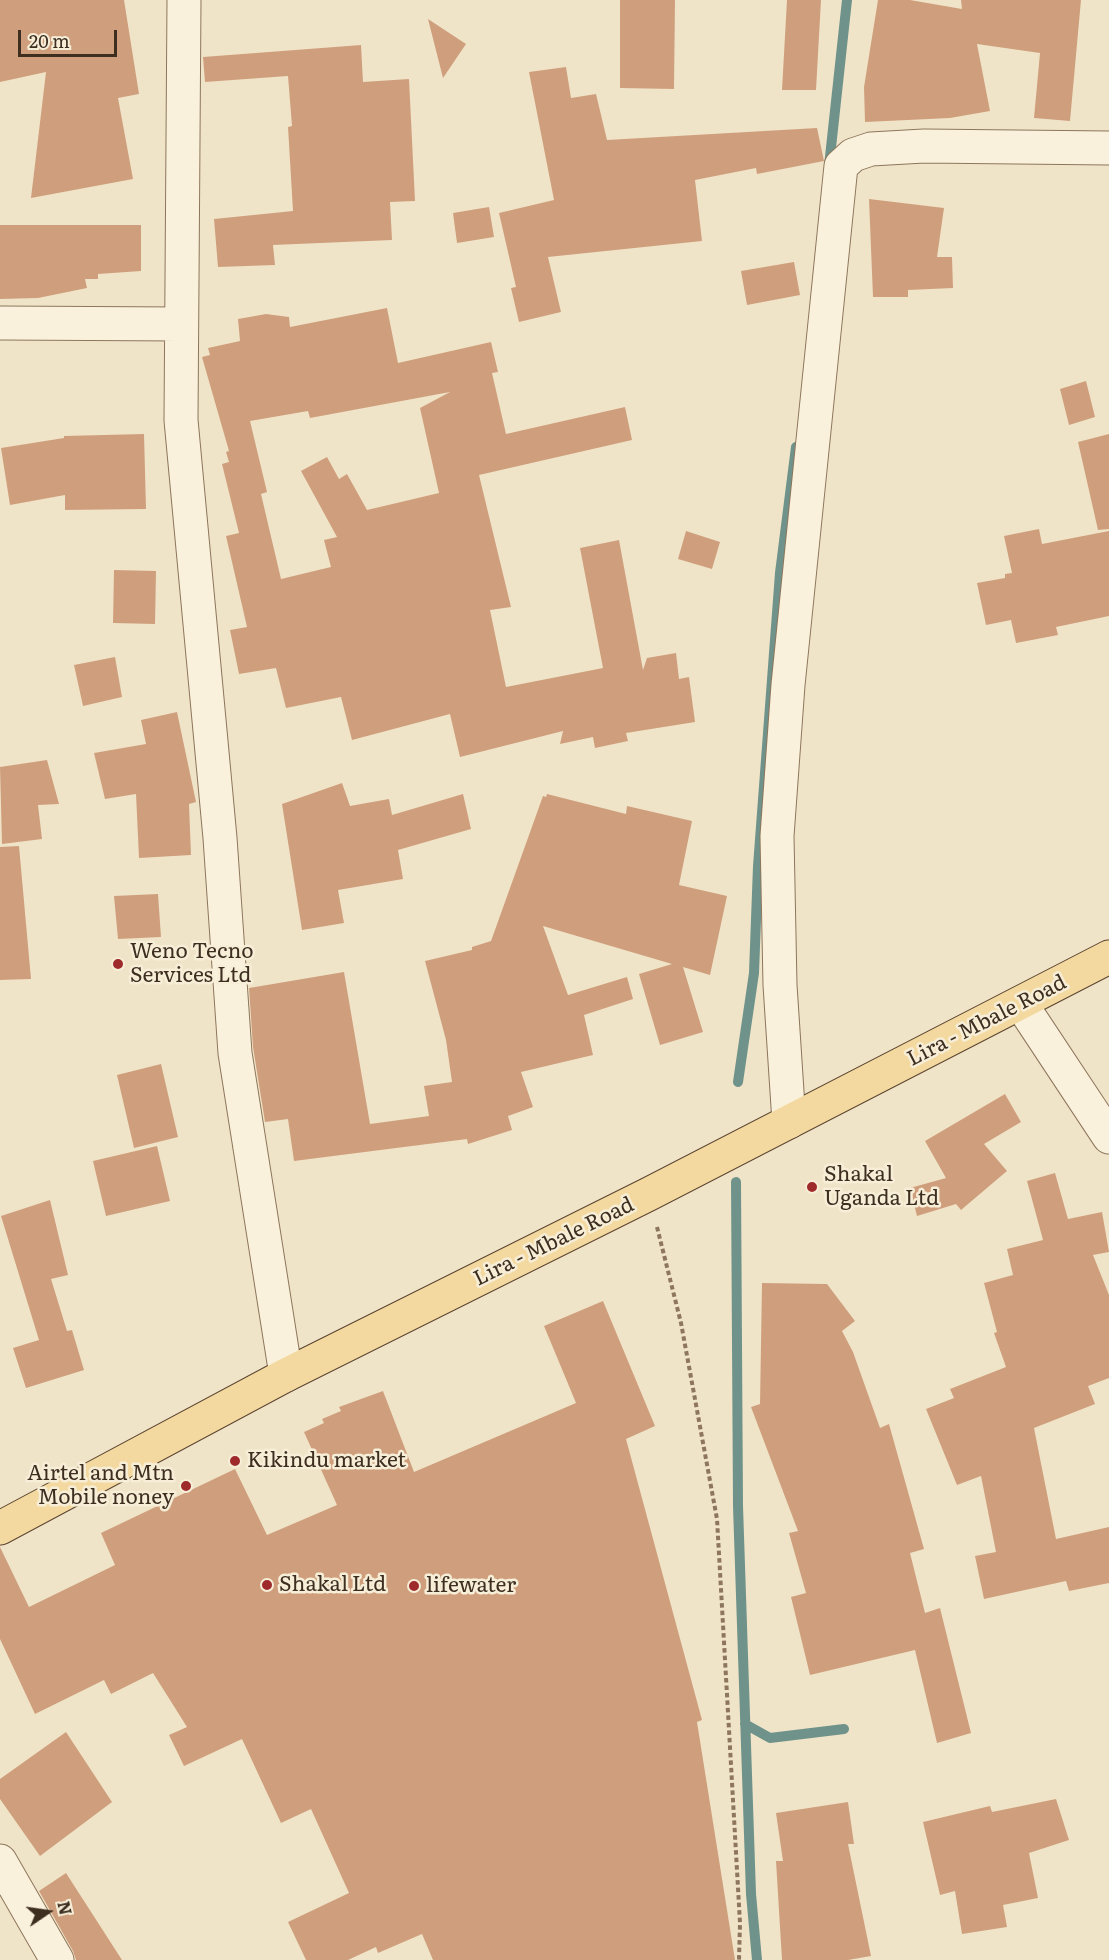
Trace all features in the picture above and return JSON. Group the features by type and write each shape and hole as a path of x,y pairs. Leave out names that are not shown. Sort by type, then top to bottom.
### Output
{"main road":[{"name":"Lira - Mbale Road","path":"0,1528 286,1375 649,1194 1109,957"}],"street":[{"path":"184,0 181,420 220,838 235,1053 286,1375"},
{"path":"789,1122 780,985 777,836 790,662 841,166 853,155 871,149 924,146 1109,148"},
{"path":"0,323 180,324"},
{"path":"1021,1004 1109,1137"},
{"path":"0,1861 57,1960"}],"path":[{"path":"649,1194 681,1323 717,1519 740,1923 739,1960"}],"building":[{"path":"0,0 124,0 139,94 118,98 133,179 31,198 46,72 0,82"},
{"path":"620,0 675,0 674,89 620,88"},
{"path":"787,0 821,0 816,90 782,90"},
{"path":"878,0 910,0 962,9 961,0 1081,0 1070,121 1034,118 1040,53 977,44 990,111 950,118 865,122 864,87"},
{"path":"428,19 466,44 443,78"},
{"path":"361,45 363,82 409,79 415,201 390,202 392,240 273,245 275,265 218,267 214,219 293,211 288,127 292,126 288,76 205,82 203,57"},
{"path":"566,67 571,98 596,94 607,140 817,128 824,161 757,174 756,168 695,180 702,241 548,257 561,312 519,322 511,288 516,287 499,213 554,200 529,72"},
{"path":"869,199 944,208 937,257 952,257 953,288 908,290 908,297 873,297"},
{"path":"489,207 494,237 457,243 453,213"},
{"path":"0,225 141,225 141,271 98,274 98,279 85,279 87,288 38,298 0,299"},
{"path":"794,262 800,295 747,305 741,271"},
{"path":"387,308 398,363 491,342 498,372 492,373 506,434 625,407 632,440 479,475 511,607 490,610 506,687 603,668 580,548 619,540 643,670 647,658 676,653 679,679 689,677 695,722 626,733 628,741 595,748 593,737 560,744 563,731 460,757 450,714 352,740 341,697 286,708 276,668 239,674 230,630 247,627 226,536 239,533 222,464 229,462 226,452 229,451 202,357 210,355 208,348 240,341 238,319 266,314 289,317 290,327","holes":["450,392 420,408 439,493 367,510 347,474 339,479 327,457 301,471 337,537 324,540 331,567 281,579 261,494 267,492 250,421 308,411 310,418"]},
{"path":"1086,381 1095,417 1069,425 1060,389"},
{"path":"144,434 146,509 65,510 65,495 10,505 1,448 64,438 64,436"},
{"path":"1109,434 1109,529 1098,530 1078,442"},
{"path":"1039,529 1042,544 1109,531 1109,616 1056,627 1058,635 1016,643 1011,620 986,625 977,583 1005,578 1005,574 1012,573 1004,536"},
{"path":"686,531 720,542 712,569 678,559"},
{"path":"114,570 156,571 155,624 113,623"},
{"path":"115,657 122,697 83,706 74,665"},
{"path":"177,712 196,802 189,804 191,855 139,858 136,794 105,799 94,753 146,744 141,720"},
{"path":"47,760 59,804 38,805 42,839 2,844 0,767"},
{"path":"342,783 350,806 389,799 392,815 463,794 471,829 398,850 403,879 338,890 344,923 302,930 282,804"},
{"path":"547,794 626,814 627,806 692,821 679,885 727,896 710,975 683,967 703,1032 660,1045 639,974 672,964 543,926 568,995 627,977 633,999 584,1015 593,1055 521,1072 533,1107 508,1116 512,1130 468,1144 467,1139 294,1161 288,1119 265,1122 253,1047 249,988 344,972 370,1124 429,1116 424,1086 452,1082 446,1040 425,961 472,950 472,947 491,941 543,796 546,797"},
{"path":"19,846 31,979 0,980 0,847"},
{"path":"158,894 161,937 118,939 114,896"},
{"path":"161,1064 178,1137 134,1148 117,1075"},
{"path":"1005,1094 1021,1122 984,1144 1007,1171 961,1210 956,1204 917,1216 910,1188 946,1178 925,1141"},
{"path":"157,1146 170,1201 106,1216 93,1161"},
{"path":"1055,1173 1068,1219 1102,1212 1109,1252 1093,1255 1109,1295 1109,1378 1088,1386 1095,1404 1034,1428 1056,1539 1109,1527 1109,1583 1069,1591 1066,1581 984,1599 975,1556 996,1552 981,1476 957,1485 926,1409 954,1398 950,1389 1006,1367 994,1333 997,1332 984,1283 1013,1275 1007,1249 1043,1240 1027,1181"},
{"path":"50,1200 68,1275 51,1279 67,1331 72,1330 84,1370 26,1388 13,1348 39,1340 1,1216"},
{"path":"762,1283 827,1284 855,1321 842,1331 853,1352 880,1428 889,1424 924,1549 910,1553 925,1613 940,1608 971,1733 937,1743 915,1650 810,1675 791,1597 806,1593 789,1533 798,1531 751,1407 760,1404"},
{"path":"603,1301 655,1426 626,1439 702,1720 697,1722 735,1960 433,1960 422,1934 378,1953 376,1947 348,1960 306,1960 288,1922 349,1893 311,1809 281,1823 242,1739 184,1766 169,1735 187,1727 153,1673 111,1694 104,1680 35,1714 0,1639 0,1547 29,1607 115,1565 101,1533 235,1469 267,1535 337,1505 304,1432 324,1423 322,1419 341,1411 339,1407 383,1391 414,1472 576,1403 544,1326"},
{"path":"66,1732 112,1802 40,1856 0,1799 0,1779"},
{"path":"1056,1799 1069,1840 1029,1853 1038,1898 1003,1905 1007,1927 962,1934 955,1891 940,1895 923,1822 990,1806 992,1812"},
{"path":"848,1802 854,1844 848,1844 871,1956 848,1960 782,1960 776,1861 783,1861 776,1813"},
{"path":"66,1873 122,1960 76,1960 39,1891"}],"waterway":[{"path":"829,166 847,0"},
{"path":"738,1082 754,973 758,866 780,573 796,447"},
{"path":"736,1182 738,1506 751,1894 757,1960"},
{"path":"745,1724 770,1738 844,1729"}],"place":[{"name":"Weno Tecno Services Ltd","path":"118,964"},
{"name":"Shakal Uganda Ltd","path":"812,1187"},
{"name":"Kikindu market","path":"235,1461"},
{"name":"Airtel and Mtn Mobile noney","path":"186,1486"},
{"name":"Shakal Ltd","path":"267,1585"},
{"name":"lifewater","path":"414,1586"}]}
